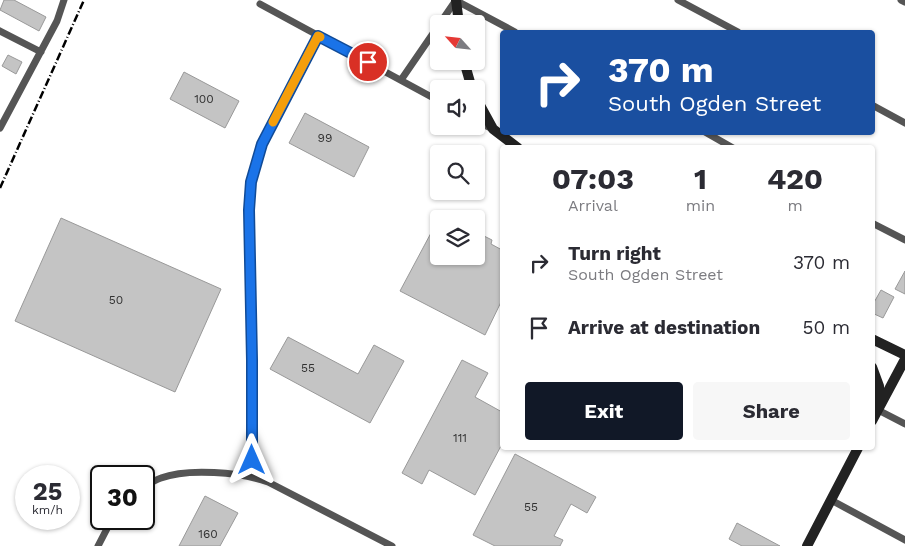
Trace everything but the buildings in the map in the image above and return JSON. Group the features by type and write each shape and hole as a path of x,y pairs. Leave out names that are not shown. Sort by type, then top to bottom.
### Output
{"street":[{"path":"0,128 61,12 64,0"},
{"path":"456,0 458,15"},
{"path":"456,0 511,30"},
{"path":"400,80 456,0"},
{"path":"678,0 734,30"},
{"path":"901,0 905,2"},
{"path":"260,4 430,96"},
{"path":"0,31 40,52"},
{"path":"252,476 250,187 262,144 318,36"},
{"path":"875,107 905,123"},
{"path":"485,114 493,129"},
{"path":"485,125 500,134"},
{"path":"501,135 514,145"},
{"path":"710,135 728,145"},
{"path":"875,225 905,240"},
{"path":"875,341 905,357 875,416"},
{"path":"875,375 879,386 878,410"},
{"path":"878,410 905,424"},
{"path":"807,546 857,450"},
{"path":"155,481 189,472 252,476 268,482 392,546"},
{"path":"831,500 905,540"},
{"path":"98,546 106,530"}],"railway":[{"path":"0,188 84,0"}],"slow traffic":[{"path":"273,122 318,36 320,37"}],"route":[{"path":"252,460 249,210 250,187 255,166 262,144 318,36 368,62"}]}
